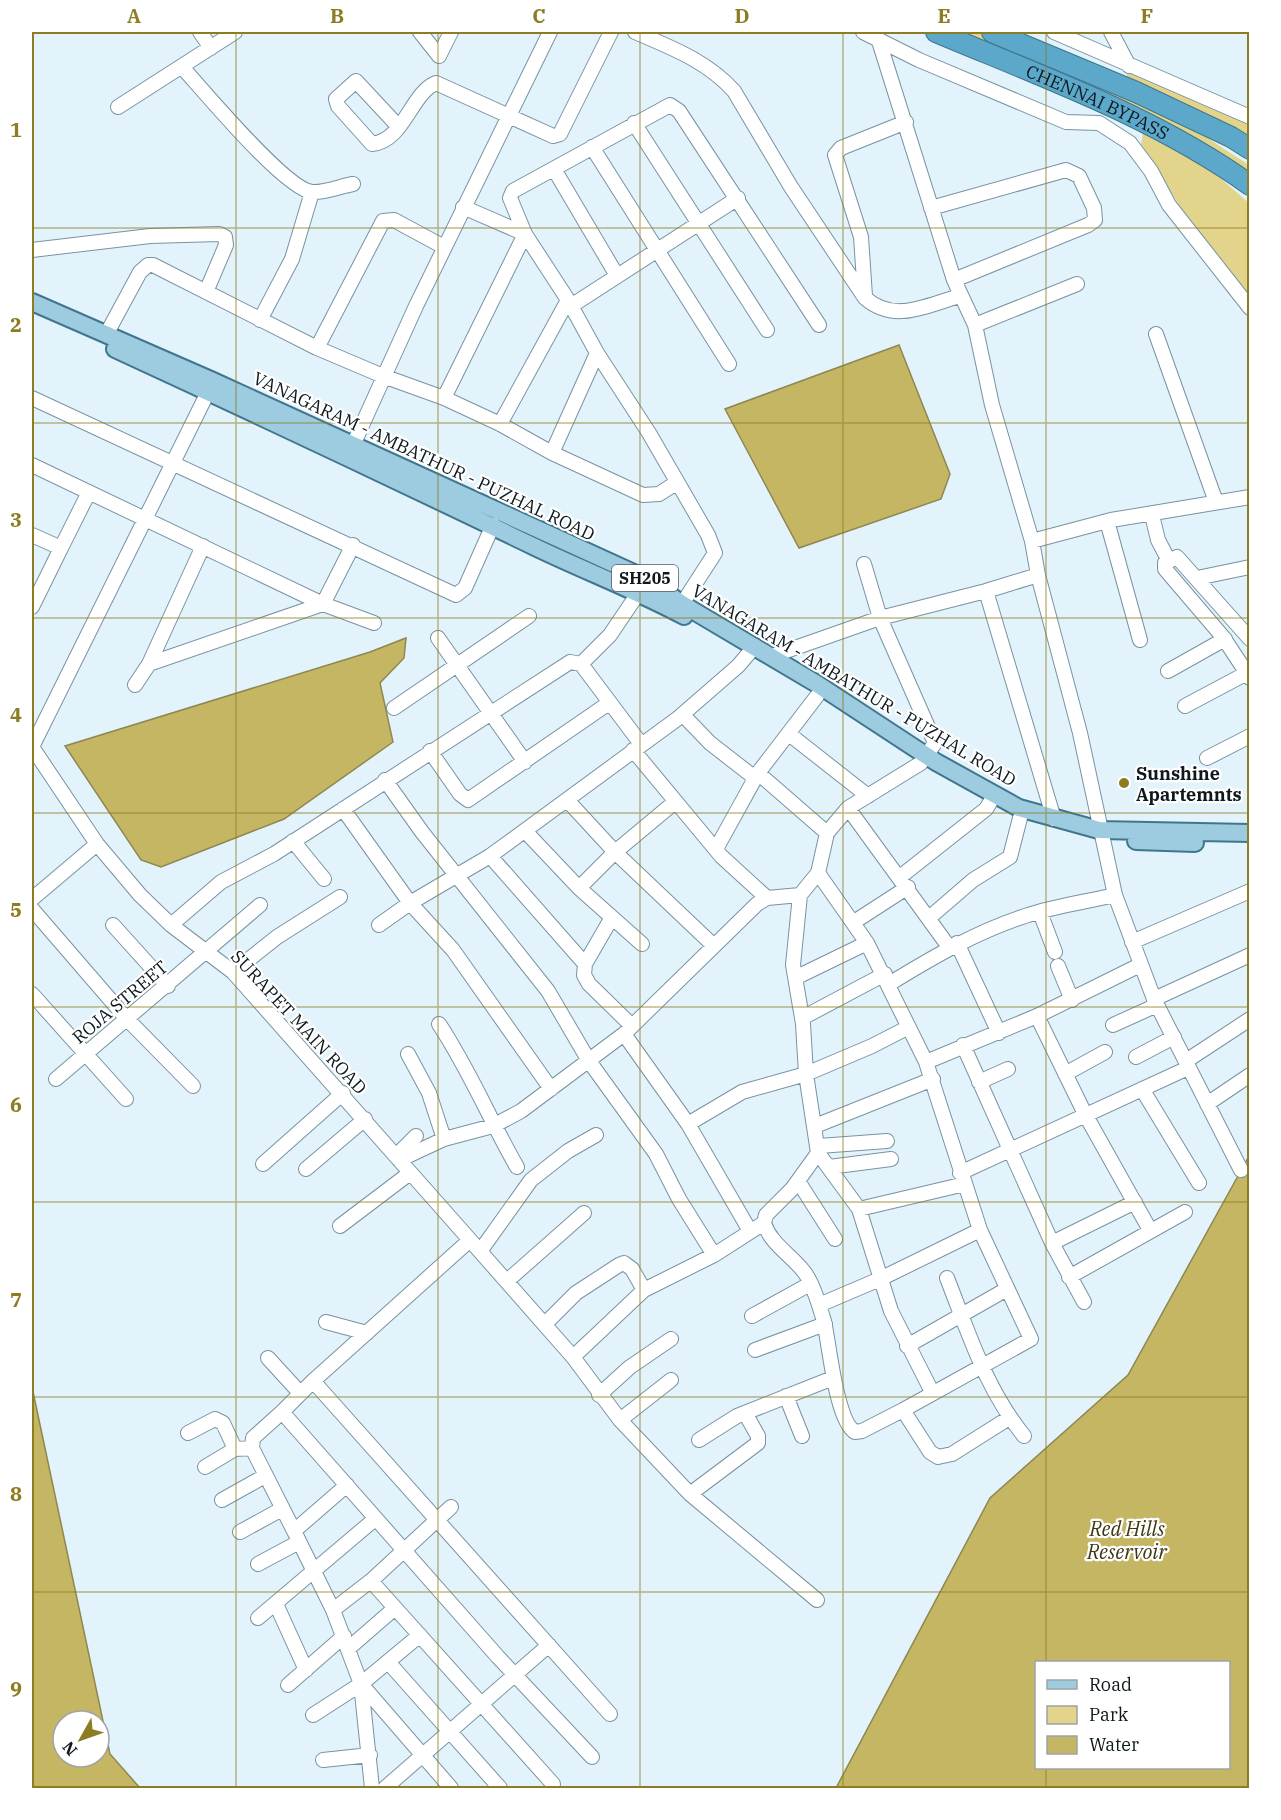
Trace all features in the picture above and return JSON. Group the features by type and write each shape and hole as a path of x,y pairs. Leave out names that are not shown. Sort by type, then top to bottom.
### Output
{"highway":[{"name":"CHENNAI BYPASS","path":"936,32 1121,110 1213,159 1250,185"},
{"name":"CHENNAI BYPASS","path":"992,32 1136,92 1231,137 1250,149"}],"main road":[{"name":"VANAGARAM - AMBATHUR - PUZHAL ROAD","path":"32,302 107,333 210,386 351,450 647,579 753,649 772,656 924,759 992,801 1100,834 1193,837 1250,833"},
{"path":"32,310 210,386"},
{"path":"351,450 535,547 639,592 753,649 817,696 924,759"},
{"path":"992,801 1020,818 1100,834"},
{"path":"1193,837 1250,843"}],"street":[{"path":"200,32 211,48"},
{"path":"118,107 235,32"},
{"path":"420,32 439,56 451,32"},
{"path":"351,450 383,376 463,207 550,32"},
{"path":"398,126 358,81 353,82 336,99 338,106 372,144 384,139 398,126 428,88 436,83 509,114 553,136 560,134 611,32"},
{"path":"635,32 687,54 723,78 734,91 791,187 865,298 876,308 898,313 960,296"},
{"path":"863,32 919,60 1066,122 1099,123 1130,143 1151,171 1169,205 1250,308"},
{"path":"1054,32 1250,117"},
{"path":"1111,32 1129,66"},
{"path":"878,38 954,280 975,325 992,405 1032,541 1038,575 1080,733 1115,895 1156,1002 1241,1170"},
{"path":"182,67 225,116 288,178 302,188 312,192 353,184"},
{"path":"682,604 715,553 708,535 676,483 650,433 597,353 569,303 525,234 513,208 511,194 634,123 666,106 674,107 738,198 819,325"},
{"path":"865,298 861,237 835,155 841,148 906,122"},
{"path":"634,123 767,330"},
{"path":"592,147 729,364"},
{"path":"554,169 616,274"},
{"path":"931,208 1066,170 1079,176 1094,208 1095,220 1088,225 954,280"},
{"path":"260,320 292,259 312,192"},
{"path":"500,424 569,303 698,225 738,198"},
{"path":"463,207 525,234"},
{"path":"317,348 383,221 390,218 444,247"},
{"path":"32,250 150,236 219,234 225,237 226,245 206,292"},
{"path":"444,398 525,234"},
{"path":"107,333 140,272 148,265 153,265 317,348 383,376 444,398 500,424 552,453 643,495 659,494 676,483"},
{"path":"975,325 1077,284"},
{"path":"1156,334 1216,502"},
{"path":"552,453 597,353"},
{"path":"32,747 210,386"},
{"path":"32,398 354,545 456,595 465,588 493,525"},
{"path":"32,465 323,604 374,623"},
{"path":"32,606 89,492"},
{"path":"1032,541 1107,521 1250,497"},
{"path":"1152,515 1158,540 1169,561"},
{"path":"1107,521 1140,640"},
{"path":"32,535 61,548"},
{"path":"149,664 323,604 354,545"},
{"path":"135,685 149,664 203,546"},
{"path":"1185,706 1248,676 1225,639 1165,569 1164,563 1177,557 1250,639"},
{"path":"864,564 880,618 935,743 924,759 848,808 828,833 818,873 800,895 793,965 797,977 802,1018 806,1074 819,1149 859,1209 879,1269 880,1279 907,1346 932,1392"},
{"path":"1197,578 1250,567"},
{"path":"772,656 880,618 1038,575"},
{"path":"986,591 1054,819"},
{"path":"581,664 610,635 639,592"},
{"path":"394,708 530,616"},
{"path":"1233,619 1250,617"},
{"path":"438,638 525,762"},
{"path":"1168,671 1225,639"},
{"path":"379,925 410,903 490,856 683,715 716,687 753,649"},
{"path":"171,925 221,882 344,809 560,666 576,661 581,664 609,703 675,802 716,849 767,898"},
{"path":"716,849 757,776 817,696"},
{"path":"430,751 466,800 609,703"},
{"path":"683,715 710,743 757,776 828,833"},
{"path":"789,734 868,796"},
{"path":"1207,758 1250,736"},
{"name":"SURAPET MAIN ROAD","path":"32,747 97,844 140,895 171,925 233,972 545,1324 620,1420 690,1494 817,1599"},
{"path":"385,780 422,832 548,991 589,1061 656,1154 679,1199 714,1255"},
{"path":"567,800 615,852 713,945"},
{"path":"854,922 904,882 992,801"},
{"path":"579,888 615,852 675,802"},
{"path":"848,808 930,918 953,945 999,1033"},
{"path":"344,809 410,903 453,950 550,1089"},
{"path":"930,918 973,880 1010,857 1020,818"},
{"path":"525,831 579,888 642,945"},
{"path":"293,840 324,879"},
{"path":"32,899 97,844"},
{"path":"490,856 585,964"},
{"path":"818,873 867,943 887,979 907,1028 926,1062 980,1230 1030,1339 903,1410 862,1431 855,1432 848,1425 833,1378 825,1324 810,1284 805,1274 774,1242 764,1223 766,1215 798,1181 819,1149"},
{"path":"1132,942 1250,891"},
{"path":"397,1158 444,1139 493,1126 521,1111 628,1030 757,904 767,898 800,895"},
{"path":"802,1018 887,979 953,945 1040,912 1115,895"},
{"path":"233,972 277,937 340,897"},
{"name":"ROJA STREET","path":"56,1079 168,986 260,905"},
{"path":"32,909 128,1019 193,1086"},
{"path":"1040,912 1055,952"},
{"path":"612,919 585,964 585,980 628,1030 688,1124 750,1231"},
{"path":"113,925 168,986"},
{"path":"797,977 867,943"},
{"path":"1113,1025 1250,955"},
{"path":"926,1062 1037,1016 1140,965"},
{"path":"1058,966 1072,1000"},
{"path":"32,994 84,1055 126,1099"},
{"path":"1037,1016 1084,1114 1150,1230"},
{"path":"859,1209 962,1178 1084,1114 1142,1089 1187,1065 1250,1019"},
{"path":"439,1024 457,1051 493,1126 517,1167"},
{"path":"688,1124 742,1092 806,1074 872,1046 907,1028"},
{"path":"1136,1057 1174,1037"},
{"path":"963,1045 1052,1243 1084,1302"},
{"path":"1065,1074 1105,1053"},
{"path":"408,1054 429,1093 444,1139"},
{"path":"979,1082 1008,1068"},
{"path":"1207,1104 1250,1075"},
{"path":"815,1126 933,1079"},
{"path":"1142,1089 1199,1183"},
{"path":"263,1164 342,1093"},
{"path":"306,1169 365,1119"},
{"path":"481,1250 531,1180 568,1151 596,1135"},
{"path":"397,1158 416,1136"},
{"path":"819,1149 887,1141"},
{"path":"829,1167 891,1159"},
{"path":"340,1226 410,1173"},
{"path":"798,1181 835,1239"},
{"path":"1052,1243 1135,1202"},
{"path":"1069,1277 1185,1212"},
{"path":"507,1281 584,1213"},
{"path":"573,1357 644,1290 714,1255 764,1223"},
{"path":"819,1305 880,1279 980,1230"},
{"path":"372,1788 361,1684 333,1610 252,1448 253,1438 470,1240"},
{"path":"545,1324 591,1281 618,1265 630,1267 644,1290"},
{"path":"947,1278 981,1368 1009,1418 1024,1436"},
{"path":"752,1316 810,1284"},
{"path":"907,1346 1007,1288"},
{"path":"326,1322 367,1333"},
{"path":"755,1350 825,1324"},
{"path":"599,1395 630,1367 671,1339"},
{"path":"268,1358 300,1393"},
{"path":"699,1440 745,1413 833,1378"},
{"path":"620,1420 671,1380"},
{"path":"313,1381 610,1714"},
{"path":"786,1396 802,1436"},
{"path":"903,1410 930,1452 938,1457 952,1454 1009,1418"},
{"path":"282,1412 375,1519 591,1757"},
{"path":"690,1494 758,1443 758,1436 745,1413"},
{"path":"188,1433 216,1419 223,1423 235,1449"},
{"path":"204,1467 235,1449 252,1448"},
{"path":"222,1500 265,1476"},
{"path":"258,1564 297,1536 347,1485"},
{"path":"333,1610 371,1581 450,1507"},
{"path":"240,1532 282,1509"},
{"path":"258,1618 375,1519"},
{"path":"371,1581 553,1784"},
{"path":"276,1604 306,1670"},
{"path":"288,1685 395,1608"},
{"path":"313,1715 361,1684 420,1635"},
{"path":"395,1786 423,1756 549,1645"},
{"path":"389,1663 500,1788"},
{"path":"361,1684 451,1788"},
{"path":"323,1760 370,1755"}],"green space":[{"path":"951,32 979,32 1172,115 1249,165 1249,171 1169,125"},
{"path":"1128,71 1249,121 1249,143 1125,82"},
{"path":"1143,133 1205,165 1249,203 1249,296 1184,213 1141,144"}],"water":[{"path":"899,345 950,474 941,499 799,548 725,409"},
{"path":"406,638 404,658 380,683 393,742 284,819 161,867 141,860 65,746 370,652"},
{"name":"Red Hills Reservoir","path":"1249,1156 1249,1788 836,1788 990,1498 1128,1375"},
{"path":"32,1387 100,1709 51,1709 51,1769 111,1769 111,1755 140,1788 32,1788"}],"place":[{"name":"Sunshine Apartemnts","path":"1124,783"}]}
